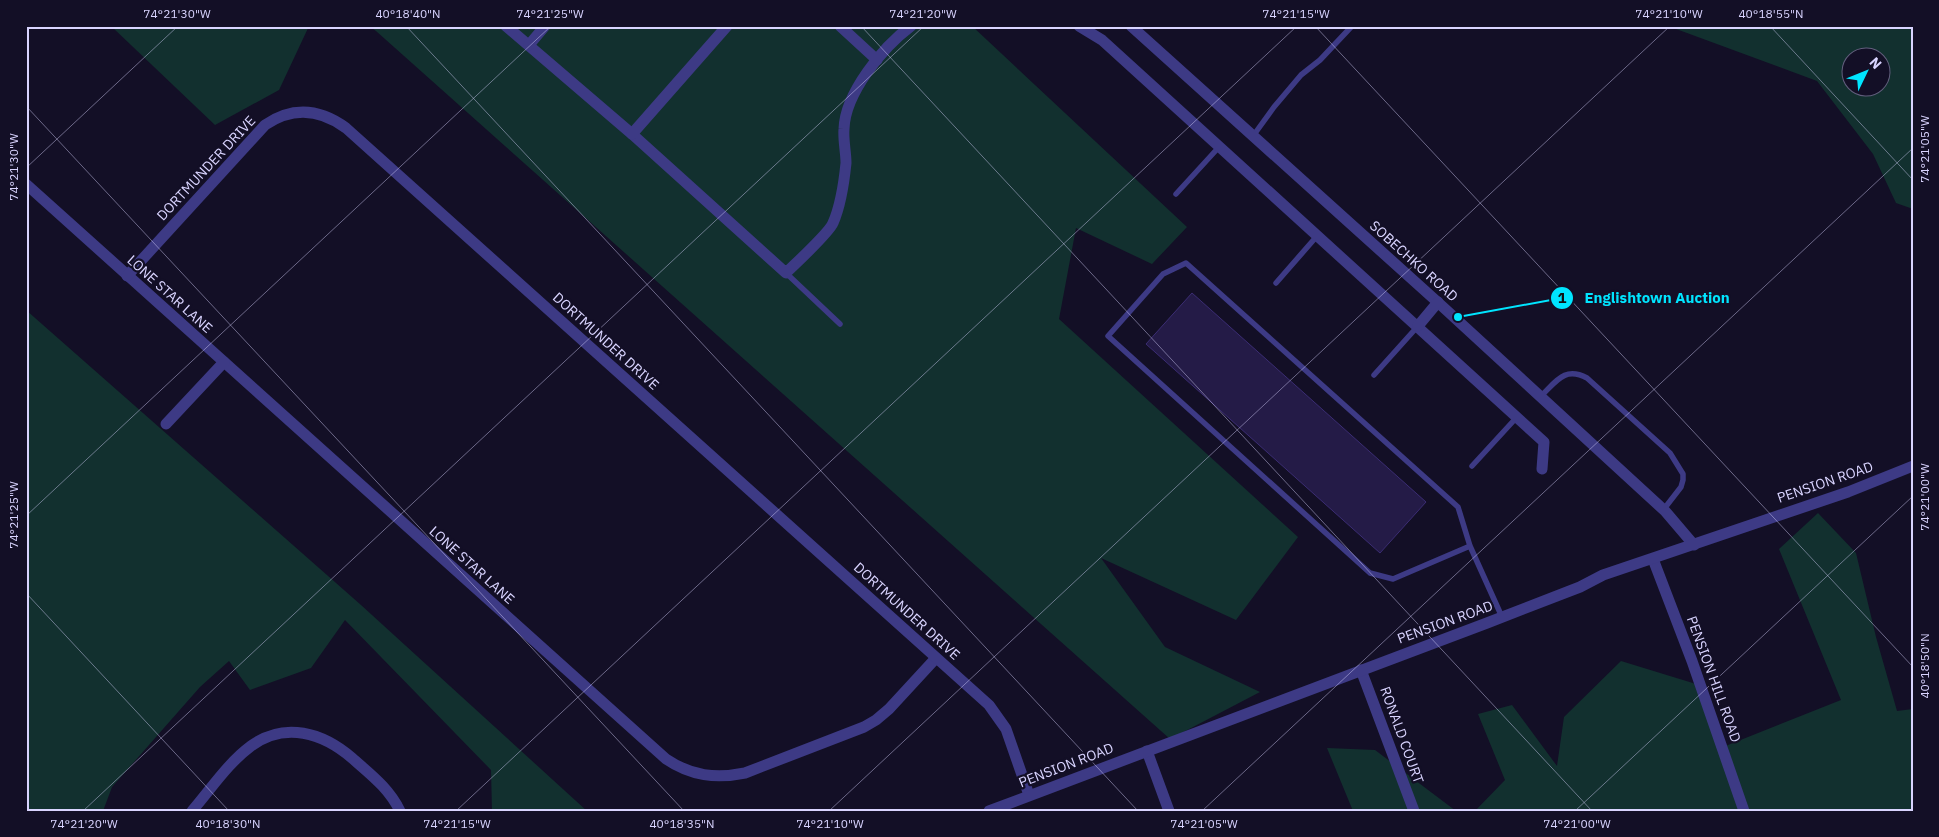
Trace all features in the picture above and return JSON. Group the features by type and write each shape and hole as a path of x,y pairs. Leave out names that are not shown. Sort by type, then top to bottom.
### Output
{"street":[{"path":"506,26 632,134 786,273 832,225 841,196 846,162 844,128 849,105 863,78 901,34 911,26"},
{"path":"528,45 545,26"},
{"path":"632,134 727,26"},
{"path":"840,26 878,60"},
{"path":"1079,26 1102,40 1544,442 1542,469"},
{"name":"SOBECHKO ROAD","path":"1131,26 1438,302 1664,509 1694,545"},
{"name":"DORTMUNDER DRIVE","path":"127,276 265,125 281,116 296,112 312,112 334,119 989,705 1000,718 1015,752 1029,795"},
{"name":"LONE STAR LANE","path":"26,184 666,759 677,766 705,776 730,776 745,773 864,727 890,709 936,658"},
{"path":"1418,326 1438,302"},
{"path":"166,424 224,362"},
{"name":"PENSION ROAD","path":"990,811 1580,587 1603,575 1694,545 1818,500 1848,492 1913,466"},
{"name":"PENSION HILL ROAD","path":"1653,559 1692,662 1744,811"},
{"name":"RONALD COURT","path":"1361,670 1414,811"},
{"path":"192,811 240,755 252,745 278,734 293,732 323,738 341,748 381,783 394,799 400,811"},
{"path":"1147,751 1169,811"}],"lane":[{"path":"1253,136 1301,75 1320,60 1352,26"},
{"path":"1176,194 1219,147"},
{"path":"1276,283 1318,236"},
{"path":"1470,546 1393,579 1370,574 1108,336 1163,274 1186,263 1458,507 1470,546 1502,617"},
{"path":"786,273 840,324"},
{"path":"1374,375 1418,326"},
{"path":"1540,397 1561,377 1569,373 1579,374 1588,378 1670,453 1683,474 1681,487 1664,509"},
{"path":"1472,466 1516,417"}],"green space":[{"path":"111,26 309,26 279,90 215,125"},
{"path":"369,26 972,26 1187,227 1152,264 1076,228 1059,319 1298,537 1236,620 1101,558 1165,647 1260,692 1170,739"},
{"path":"1668,26 1913,26 1913,209 1896,203 1873,154 1817,81"},
{"path":"26,310 361,605 587,811 492,811 491,770 345,620 311,668 250,690 229,661 200,687 112,787 103,811 26,811"},
{"path":"1818,513 1856,553 1876,637 1897,711 1913,709 1913,811 1475,811 1505,780 1478,714 1512,705 1557,766 1564,717 1621,661 1696,684 1723,747 1841,700 1779,549"},
{"path":"1327,748 1375,750 1456,811 1353,811"}],"building":[{"path":"1192,293 1426,502 1380,553 1146,344"}],"place":[{"name":"Englishtown Auction","path":"1458,317"}]}
